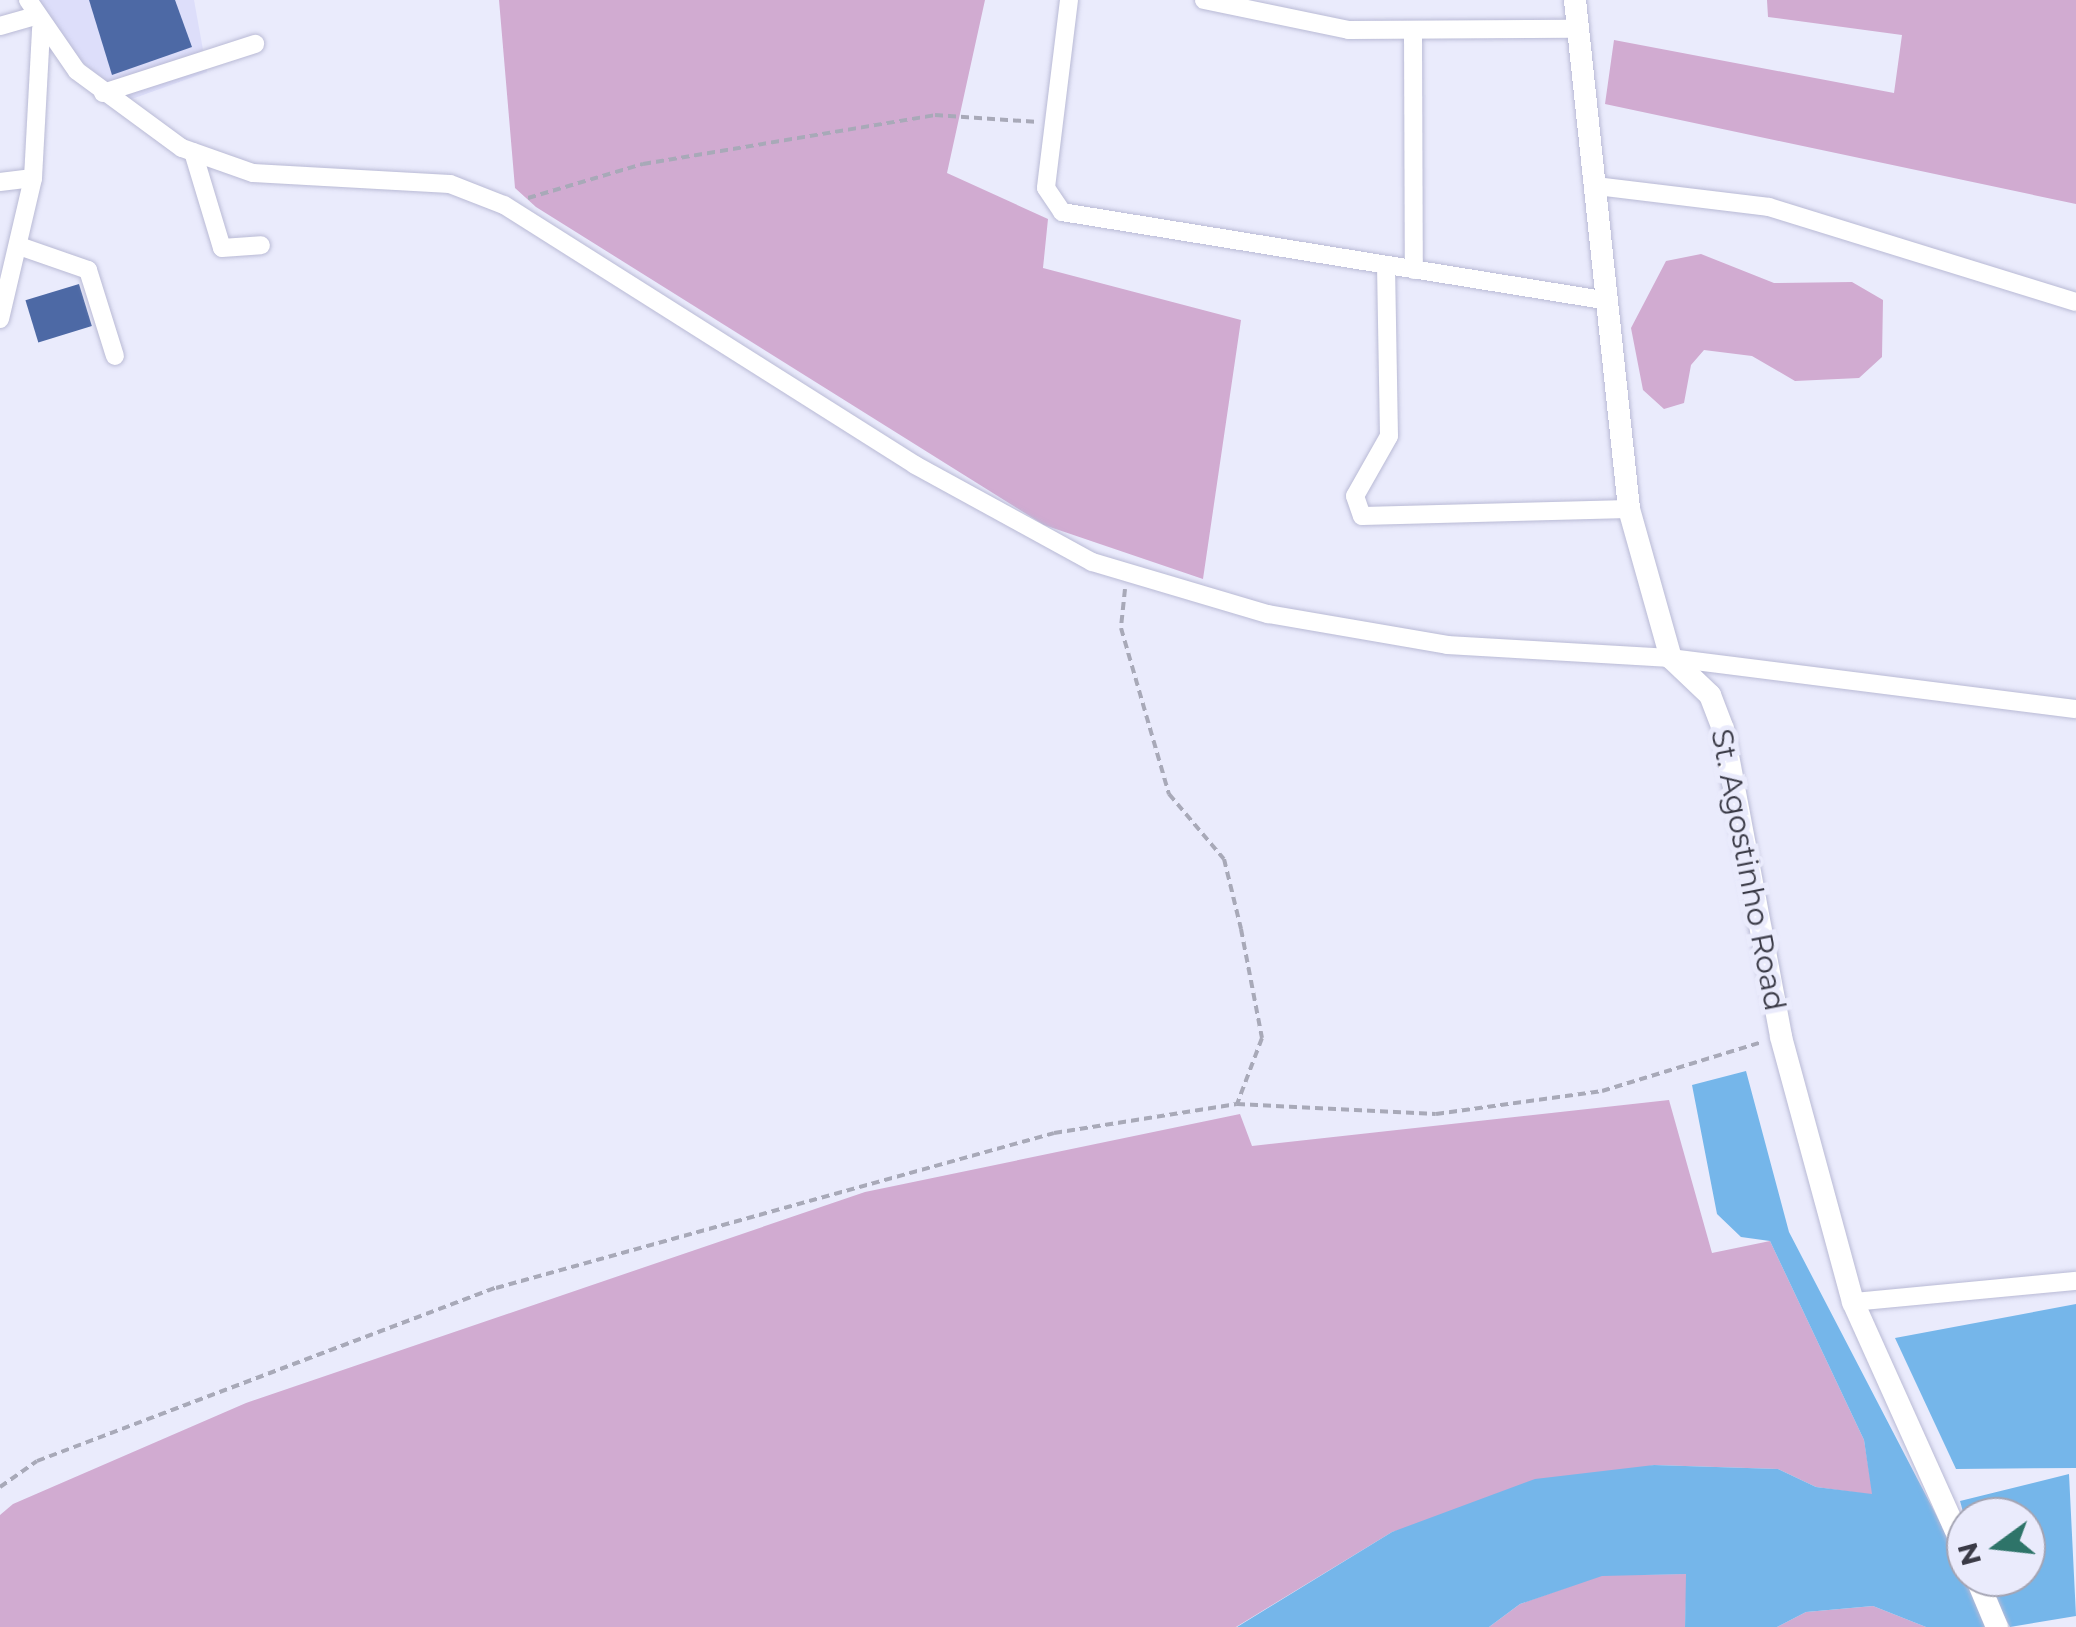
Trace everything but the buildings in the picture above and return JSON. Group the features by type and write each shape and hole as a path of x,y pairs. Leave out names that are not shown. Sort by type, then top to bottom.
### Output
{"main road":[{"path":"1575,0 1574,28 1596,186 1629,509 1671,658"},
{"name":"St. Agostinho Road","path":"1671,658 1710,695 1723,729 1781,1037 1854,1302 1946,1508"},
{"path":"1985,1597 1997,1627"}],"street":[{"path":"1068,0 1046,188 1062,212 1608,301"},
{"path":"1204,0 1349,30 1413,33 1574,28"},
{"path":"0,26 35,15"},
{"path":"35,15 104,93 192,152 253,172 450,184 504,206 915,465 1126,572 1268,614 1446,645 1671,658 2076,710"},
{"path":"0,319 22,247 33,178 35,15"},
{"path":"1413,33 1414,270"},
{"path":"104,93 255,44"},
{"path":"192,152 222,248 261,245"},
{"path":"0,182 33,178"},
{"path":"1596,186 1769,207 2076,302"},
{"path":"22,247 88,270 115,356"},
{"path":"1386,265 1389,436 1355,496 1362,516 1629,509"},
{"path":"1854,1302 2076,1281"}],"path":[{"path":"504,206 643,164 935,115 1054,122"},
{"path":"1126,572 1122,628 1169,794 1224,858 1241,929 1262,1038 1237,1104"},
{"path":"0,1487 37,1461 496,1288 1054,1133 1237,1104 1436,1114 1602,1090 1781,1037"}],"shaded area":[{"path":"40,0 194,0 207,72 129,100 56,41"},
{"path":"499,0 985,0 947,173 1048,219 1043,268 1241,320 1203,579 1044,525 536,207 515,188"},
{"path":"1767,0 2076,0 2076,204 1605,104 1614,40 1894,93 1902,35 1768,17"},
{"path":"1701,254 1774,283 1852,282 1883,300 1882,357 1859,378 1795,381 1752,356 1704,350 1691,365 1684,403 1664,409 1643,390 1631,328 1666,261"},
{"path":"1669,1100 1712,1253 1770,1241 1864,1440 1873,1495 1816,1487 1778,1469 1654,1465 1392,1532 1236,1627 0,1627 0,1515 13,1504 246,1403 865,1192 1240,1114 1252,1146"},
{"path":"1687,1574 1685,1627 1489,1627 1520,1604 1602,1575"},
{"path":"1873,1606 1926,1627 1777,1627 1806,1612"}],"water":[{"path":"1746,1071 1789,1232 1946,1534 1946,1597 1993,1597 1986,1627 1926,1627 1873,1606 1806,1612 1777,1627 1685,1627 1686,1574 1602,1576 1520,1604 1489,1627 1237,1627 1392,1532 1535,1479 1654,1465 1778,1469 1816,1487 1872,1494 1864,1440 1770,1241 1741,1237 1717,1214 1692,1085"},
{"path":"2076,1304 2076,1468 1956,1469 1895,1338"},
{"path":"2069,1474 2076,1616 2010,1627 1994,1597 2046,1597 2046,1497 1976,1497"}]}
